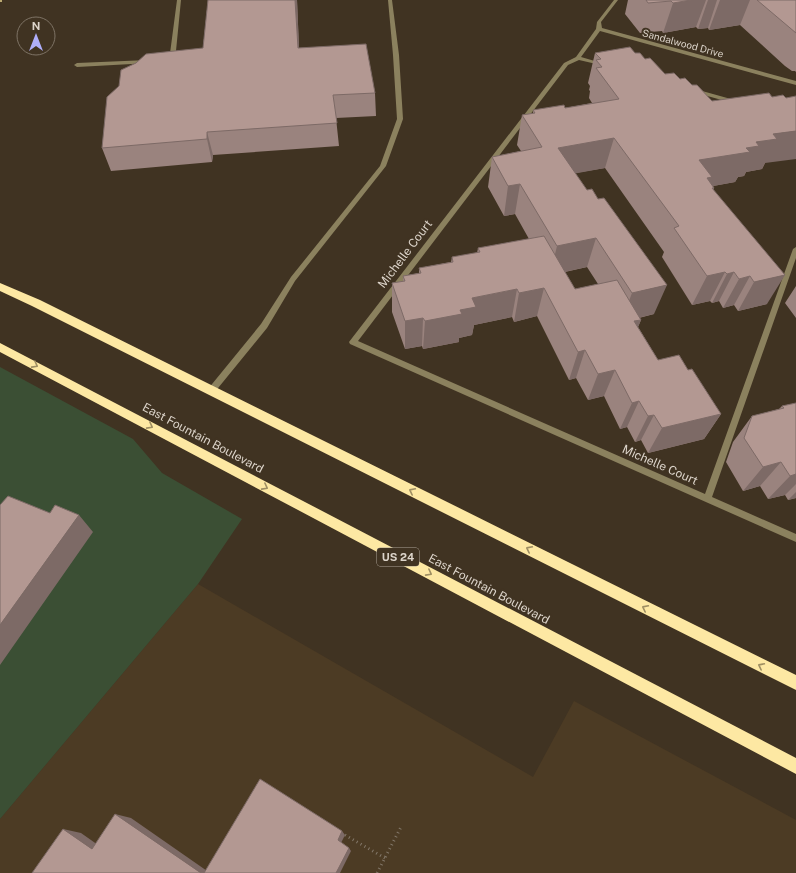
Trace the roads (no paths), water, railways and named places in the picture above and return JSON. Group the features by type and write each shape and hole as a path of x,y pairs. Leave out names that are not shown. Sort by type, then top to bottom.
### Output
{"highway":[{"path":"0,287 36,303 211,390 796,683"},
{"name":"East Fountain Boulevard","path":"0,347 796,766"}],"lane":[{"path":"165,61 172,61 179,0"},
{"path":"211,390 264,326 293,279 383,166 400,120 396,55 390,0"},
{"path":"608,66 578,58 599,30 599,22 616,0"},
{"name":"Sandalwood Drive","path":"599,30 796,83"},
{"name":"Michelle Court","path":"578,58 566,64 353,342 796,538"},
{"path":"77,65 158,61"},
{"path":"691,90 743,105"},
{"name":"Michelle Court","path":"707,499 796,249"}]}
